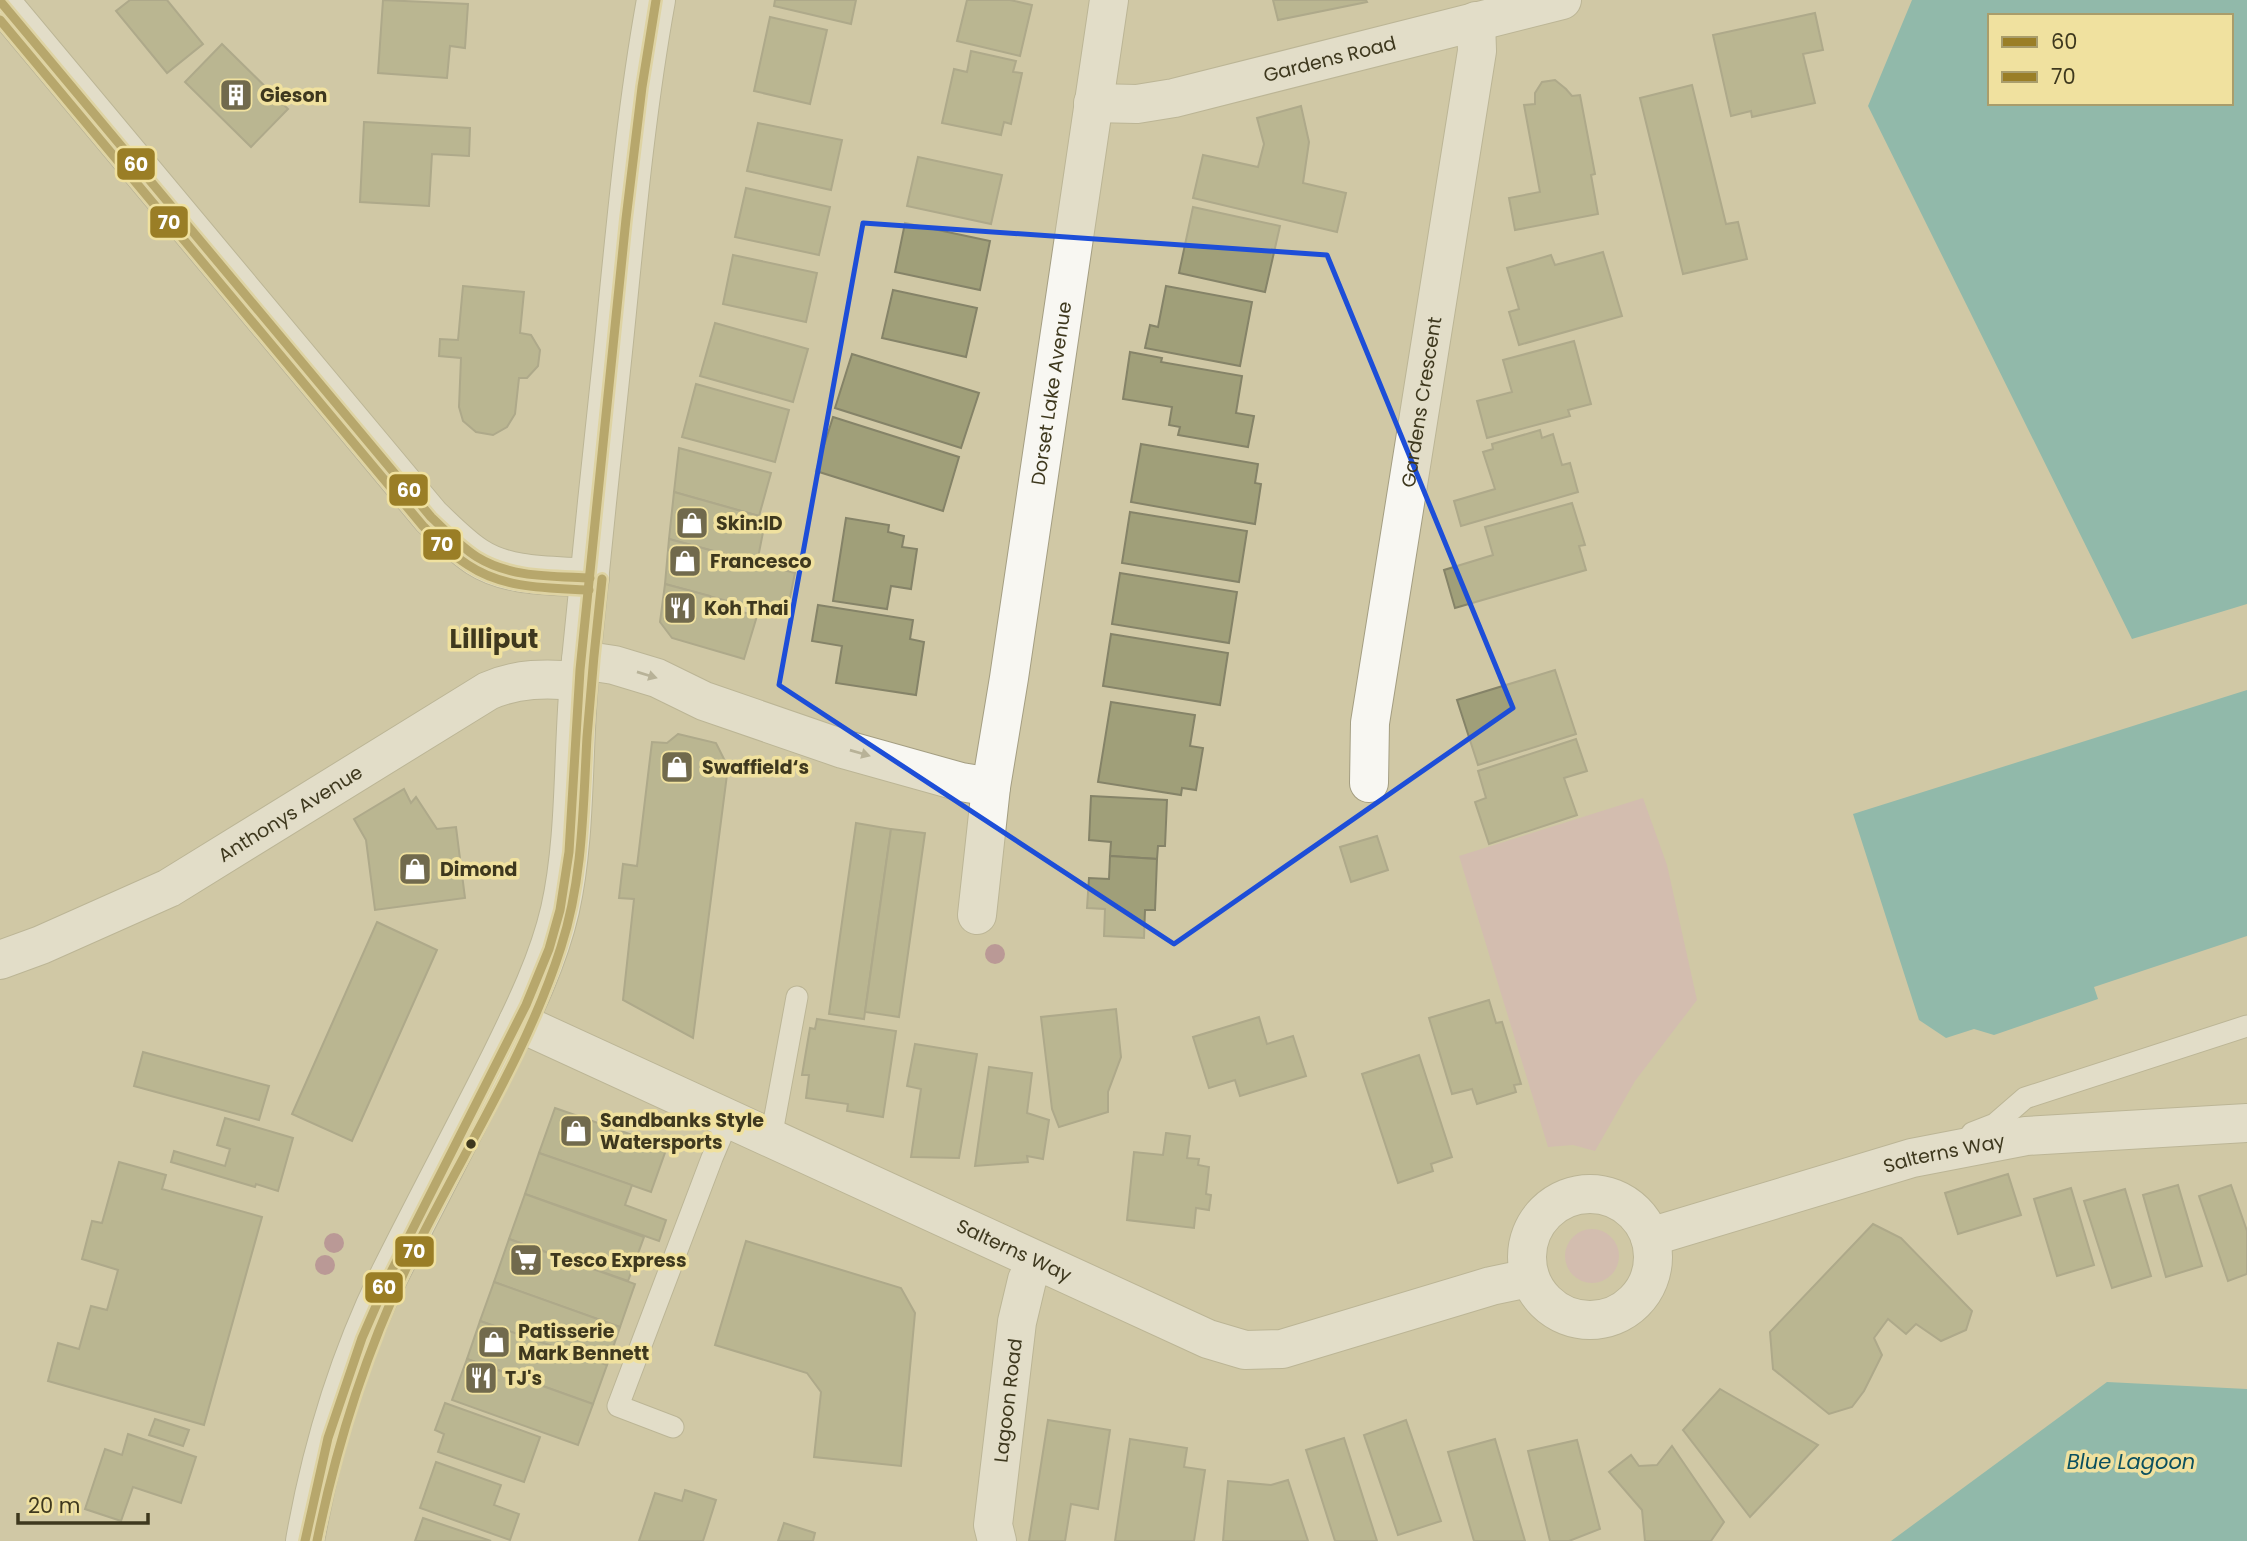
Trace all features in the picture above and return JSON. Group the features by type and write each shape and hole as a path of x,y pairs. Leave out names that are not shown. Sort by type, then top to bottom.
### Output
{"street":[{"path":"305,1541 329,1437 362,1336 389,1276 518,1022 549,947 559,914 566,876 580,671 644,67 656,0"},
{"name":"Dorset Lake Avenue","path":"977,915 991,787 1109,0"},
{"path":"0,1 431,517 480,559 516,572 590,578"},
{"name":"Gardens Road","path":"1093,103 1137,104 1174,98 1543,2"},
{"name":"Gardens Crescent","path":"1370,783 1370,723 1477,51 1476,21"},
{"path":"580,671 614,665 657,678 704,701 843,749 961,782 991,787"},
{"name":"Anthonys Avenue","path":"0,960 41,945 169,888 488,691 505,684 580,671"},
{"name":"Salterns Way","path":"518,1022 1035,1261 1208,1339 1245,1350 1282,1349 1491,1286 1529,1278"},
{"name":"Salterns Way","path":"1650,1237 1912,1158 2026,1136 2247,1123"},
{"path":"1605,1195 1621,1202 1638,1215 1650,1237 1654,1259 1646,1286 1633,1303 1617,1314 1581,1319 1560,1312 1543,1298 1529,1278 1528,1247 1537,1223 1552,1206 1571,1196 1605,1195"},
{"name":"Lagoon Road","path":"997,1541 993,1525 1017,1322 1027,1280 1035,1261"}],"lane":[{"path":"771,1138 797,997"},
{"path":"1912,1158 1995,1124 2025,1098 2247,1026"},
{"path":"673,1427 618,1406 729,1118"}],"highlighted area":[{"path":"863,223 1327,255 1513,708 1174,944 779,685"}],"shaded area":[{"path":"1643,798 1667,865 1697,1000 1635,1081 1595,1151 1573,1145 1548,1147 1459,856"},
{"path":"1592,1229 1611,1237 1619,1256 1611,1275 1592,1283 1573,1275 1565,1256 1573,1237"}],"water":[{"path":"1912,0 2247,0 2247,604 2132,639 1868,106"},
{"path":"2247,690 2247,936 2094,987 2098,999 1994,1035 1974,1029 1946,1038 1919,1020 1853,814"},
{"name":"Blue Lagoon","path":"2107,1382 2247,1389 2247,1541 1891,1541"}],"building":[{"path":"130,0 167,0 203,44 167,73 116,11"},
{"path":"383,0 468,4 465,48 450,46 447,78 378,73"},
{"path":"775,0 856,0 851,24 774,6"},
{"path":"967,0 1010,0 1032,5 1020,56 957,41"},
{"path":"1273,0 1366,0 1367,2 1278,20"},
{"path":"1815,13 1823,50 1803,54 1815,103 1752,117 1751,111 1731,116 1713,35"},
{"path":"770,17 827,30 810,104 754,91"},
{"name":"Gieson","path":"222,44 288,109 251,147 185,82"},
{"path":"971,51 1016,61 1013,72 1022,73 1011,124 1004,122 1001,135 942,123 954,69 967,72"},
{"path":"1555,80 1572,96 1580,95 1595,174 1591,175 1598,214 1515,230 1509,198 1540,192 1524,105 1535,104 1535,93 1542,82"},
{"path":"1692,85 1726,224 1738,222 1747,259 1683,274 1640,98"},
{"path":"1301,106 1309,142 1303,183 1346,193 1337,232 1193,198 1203,155 1258,167 1264,144 1257,118"},
{"path":"364,122 470,128 469,156 432,154 429,206 360,202"},
{"path":"758,123 842,140 831,190 747,171"},
{"path":"918,157 1002,175 991,224 907,206"},
{"path":"746,188 830,207 819,255 735,237"},
{"path":"1193,207 1280,226 1265,292 1179,273"},
{"path":"905,223 990,241 980,290 895,272"},
{"path":"1603,252 1622,316 1519,345 1509,312 1519,309 1507,268 1551,255 1555,265"},
{"path":"733,255 817,273 806,322 723,304"},
{"path":"463,286 524,292 520,333 531,335 540,350 538,366 527,378 519,378 515,414 507,427 493,435 476,432 463,421 459,407 461,358 439,356 440,339 458,340"},
{"path":"1166,286 1252,302 1240,366 1145,348 1150,325 1158,327"},
{"path":"893,290 977,308 966,357 882,338"},
{"path":"715,323 808,349 793,402 700,376"},
{"path":"1574,341 1591,404 1568,410 1570,416 1487,438 1477,401 1512,392 1503,360"},
{"path":"1130,352 1162,358 1161,362 1242,376 1236,413 1254,416 1248,447 1178,435 1180,427 1169,425 1172,407 1123,399"},
{"path":"852,354 979,393 961,448 835,408"},
{"path":"696,384 789,410 775,462 682,437"},
{"path":"833,417 959,457 943,511 816,471"},
{"path":"1540,430 1542,438 1553,434 1562,465 1570,463 1578,492 1461,526 1454,501 1495,489 1483,452 1493,449 1492,444"},
{"path":"1141,444 1258,464 1255,483 1261,484 1255,524 1131,502"},
{"path":"679,448 771,473 759,516 674,492"},
{"path":"674,492 759,516 758,520 765,522 757,563 669,539"},
{"path":"1572,503 1585,545 1579,546 1586,570 1455,608 1444,570 1493,555 1485,527"},
{"path":"1130,512 1247,531 1239,582 1122,563"},
{"path":"846,518 889,525 888,532 904,536 902,547 917,549 911,589 891,586 887,609 833,601"},
{"path":"669,539 795,573 786,617 665,584"},
{"path":"1120,573 1237,592 1229,643 1112,624"},
{"path":"665,584 710,596 709,603 757,616 744,659 672,638 660,622"},
{"path":"818,605 913,620 910,639 924,642 916,695 836,683 842,646 812,641"},
{"path":"1111,634 1228,653 1220,705 1103,686"},
{"path":"1555,670 1576,734 1478,765 1457,700"},
{"path":"1111,702 1195,715 1190,746 1203,748 1196,790 1182,788 1181,795 1098,782"},
{"path":"678,734 716,743 728,767 693,1038 623,1000 634,899 619,898 623,864 637,866 652,742 667,743"},
{"path":"1576,739 1587,771 1564,778 1577,815 1489,844 1475,802 1486,798 1478,771"},
{"name":"Dimond","path":"404,789 411,803 416,797 437,829 456,827 465,898 375,910 366,840 354,819"},
{"path":"1091,796 1167,800 1165,846 1158,846 1157,859 1110,856 1111,842 1089,840"},
{"path":"856,823 891,829 864,1019 829,1014"},
{"path":"891,829 925,833 899,1017 865,1012"},
{"path":"1377,836 1388,870 1351,882 1340,847"},
{"path":"1110,856 1157,859 1155,910 1145,910 1144,938 1104,936 1105,909 1087,908 1089,878 1109,879"},
{"path":"377,922 437,950 352,1141 292,1114"},
{"path":"1489,1000 1496,1023 1502,1022 1521,1084 1514,1085 1516,1092 1477,1104 1472,1089 1452,1094 1429,1018"},
{"path":"1116,1009 1121,1057 1108,1092 1108,1112 1059,1127 1052,1109 1041,1017"},
{"path":"1259,1017 1267,1044 1293,1036 1306,1076 1240,1096 1235,1080 1209,1088 1193,1037"},
{"path":"817,1019 896,1031 883,1117 847,1111 848,1104 806,1098 809,1075 802,1075 810,1028 815,1029"},
{"path":"915,1044 977,1054 959,1158 911,1157 921,1089 907,1086"},
{"path":"143,1052 269,1086 259,1120 134,1086"},
{"path":"1419,1055 1452,1157 1431,1164 1433,1171 1398,1183 1362,1074"},
{"path":"989,1067 1032,1073 1027,1113 1049,1120 1043,1159 1027,1156 1028,1162 975,1166"},
{"path":"555,1108 667,1147 651,1192 539,1153"},
{"path":"225,1118 293,1138 278,1191 256,1184 255,1187 171,1162 174,1151 225,1166 230,1149 217,1145"},
{"path":"1166,1133 1190,1136 1187,1158 1199,1159 1198,1165 1209,1167 1206,1194 1211,1195 1209,1210 1196,1208 1194,1228 1127,1220 1134,1152 1163,1155"},
{"path":"539,1153 632,1185 625,1205 666,1220 659,1241 525,1194"},
{"path":"119,1162 166,1175 162,1189 262,1217 204,1425 48,1381 58,1343 79,1349 91,1306 107,1310 118,1270 82,1259 92,1221 102,1223"},
{"path":"2008,1174 2021,1215 1958,1234 1945,1193"},
{"path":"2178,1185 2202,1266 2166,1277 2143,1195"},
{"path":"2231,1185 2247,1231 2247,1274 2228,1281 2199,1196"},
{"path":"2071,1188 2094,1265 2057,1276 2034,1199"},
{"path":"2125,1189 2151,1276 2112,1288 2084,1201"},
{"path":"525,1194 644,1237 628,1281 509,1239"},
{"path":"1873,1224 1901,1238 1972,1311 1966,1330 1941,1341 1916,1324 1906,1334 1888,1319 1874,1338 1882,1355 1864,1391 1852,1407 1829,1414 1773,1369 1770,1332"},
{"path":"509,1239 635,1284 620,1327 494,1282"},
{"path":"746,1241 901,1288 915,1313 901,1466 814,1457 821,1392 807,1373 715,1345"},
{"path":"494,1282 620,1327 607,1365 480,1321"},
{"path":"480,1321 607,1365 593,1404 467,1359"},
{"path":"467,1359 593,1404 578,1445 452,1400"},
{"path":"1720,1389 1818,1445 1750,1517 1683,1430"},
{"path":"445,1403 540,1437 524,1482 438,1452 444,1434 435,1430"},
{"path":"155,1419 189,1430 183,1446 149,1435"},
{"path":"1048,1420 1110,1430 1098,1509 1071,1504 1065,1541 1029,1541"},
{"path":"1406,1420 1441,1521 1398,1535 1364,1435"},
{"path":"128,1434 196,1457 181,1503 133,1487 121,1521 85,1509 105,1449 122,1455"},
{"path":"1344,1438 1377,1541 1335,1541 1306,1450"},
{"path":"1130,1439 1187,1448 1184,1467 1205,1470 1194,1541 1115,1541"},
{"path":"1495,1439 1525,1541 1474,1541 1448,1452"},
{"path":"1577,1440 1600,1529 1569,1541 1550,1541 1528,1451"},
{"path":"1672,1446 1724,1522 1711,1541 1645,1541 1642,1510 1609,1472 1631,1455 1639,1466 1657,1465"},
{"path":"436,1462 501,1485 494,1505 519,1514 510,1540 420,1508"},
{"path":"1288,1480 1308,1541 1223,1541 1228,1481 1271,1485"},
{"path":"685,1490 716,1500 703,1541 639,1541 655,1493 682,1501"},
{"path":"423,1518 491,1541 415,1541"},
{"path":"784,1523 815,1533 813,1541 778,1541"}],"transit line":[{"name":"60","path":"305,1541 328,1438 362,1338 390,1274 526,1005 549,949 560,910 569,852 580,670 626,219 656,0"},
{"name":"60","path":"0,1 431,517 465,548 490,564 532,575 590,578"},
{"name":"70","path":"0,20 423,526 450,552 496,579 527,586 589,590"},
{"name":"70","path":"317,1541 346,1425 371,1350 419,1242 532,1023 561,947 578,869 602,579"}],"place":[{"name":"Gieson","path":"236,95"},
{"name":"Skin:ID","path":"692,523"},
{"name":"Francesco","path":"685,561"},
{"name":"Koh Thai","path":"680,608"},
{"name":"Swaffield‘s","path":"677,767"},
{"name":"Dimond","path":"415,869"},
{"name":"Sandbanks Style Watersports","path":"576,1131"},
{"name":"Tesco Express","path":"526,1260"},
{"name":"Patisserie Mark Bennett","path":"494,1342"},
{"name":"TJ's","path":"481,1378"}],"district":[{"name":"Lilliput","path":"494,639"}]}
